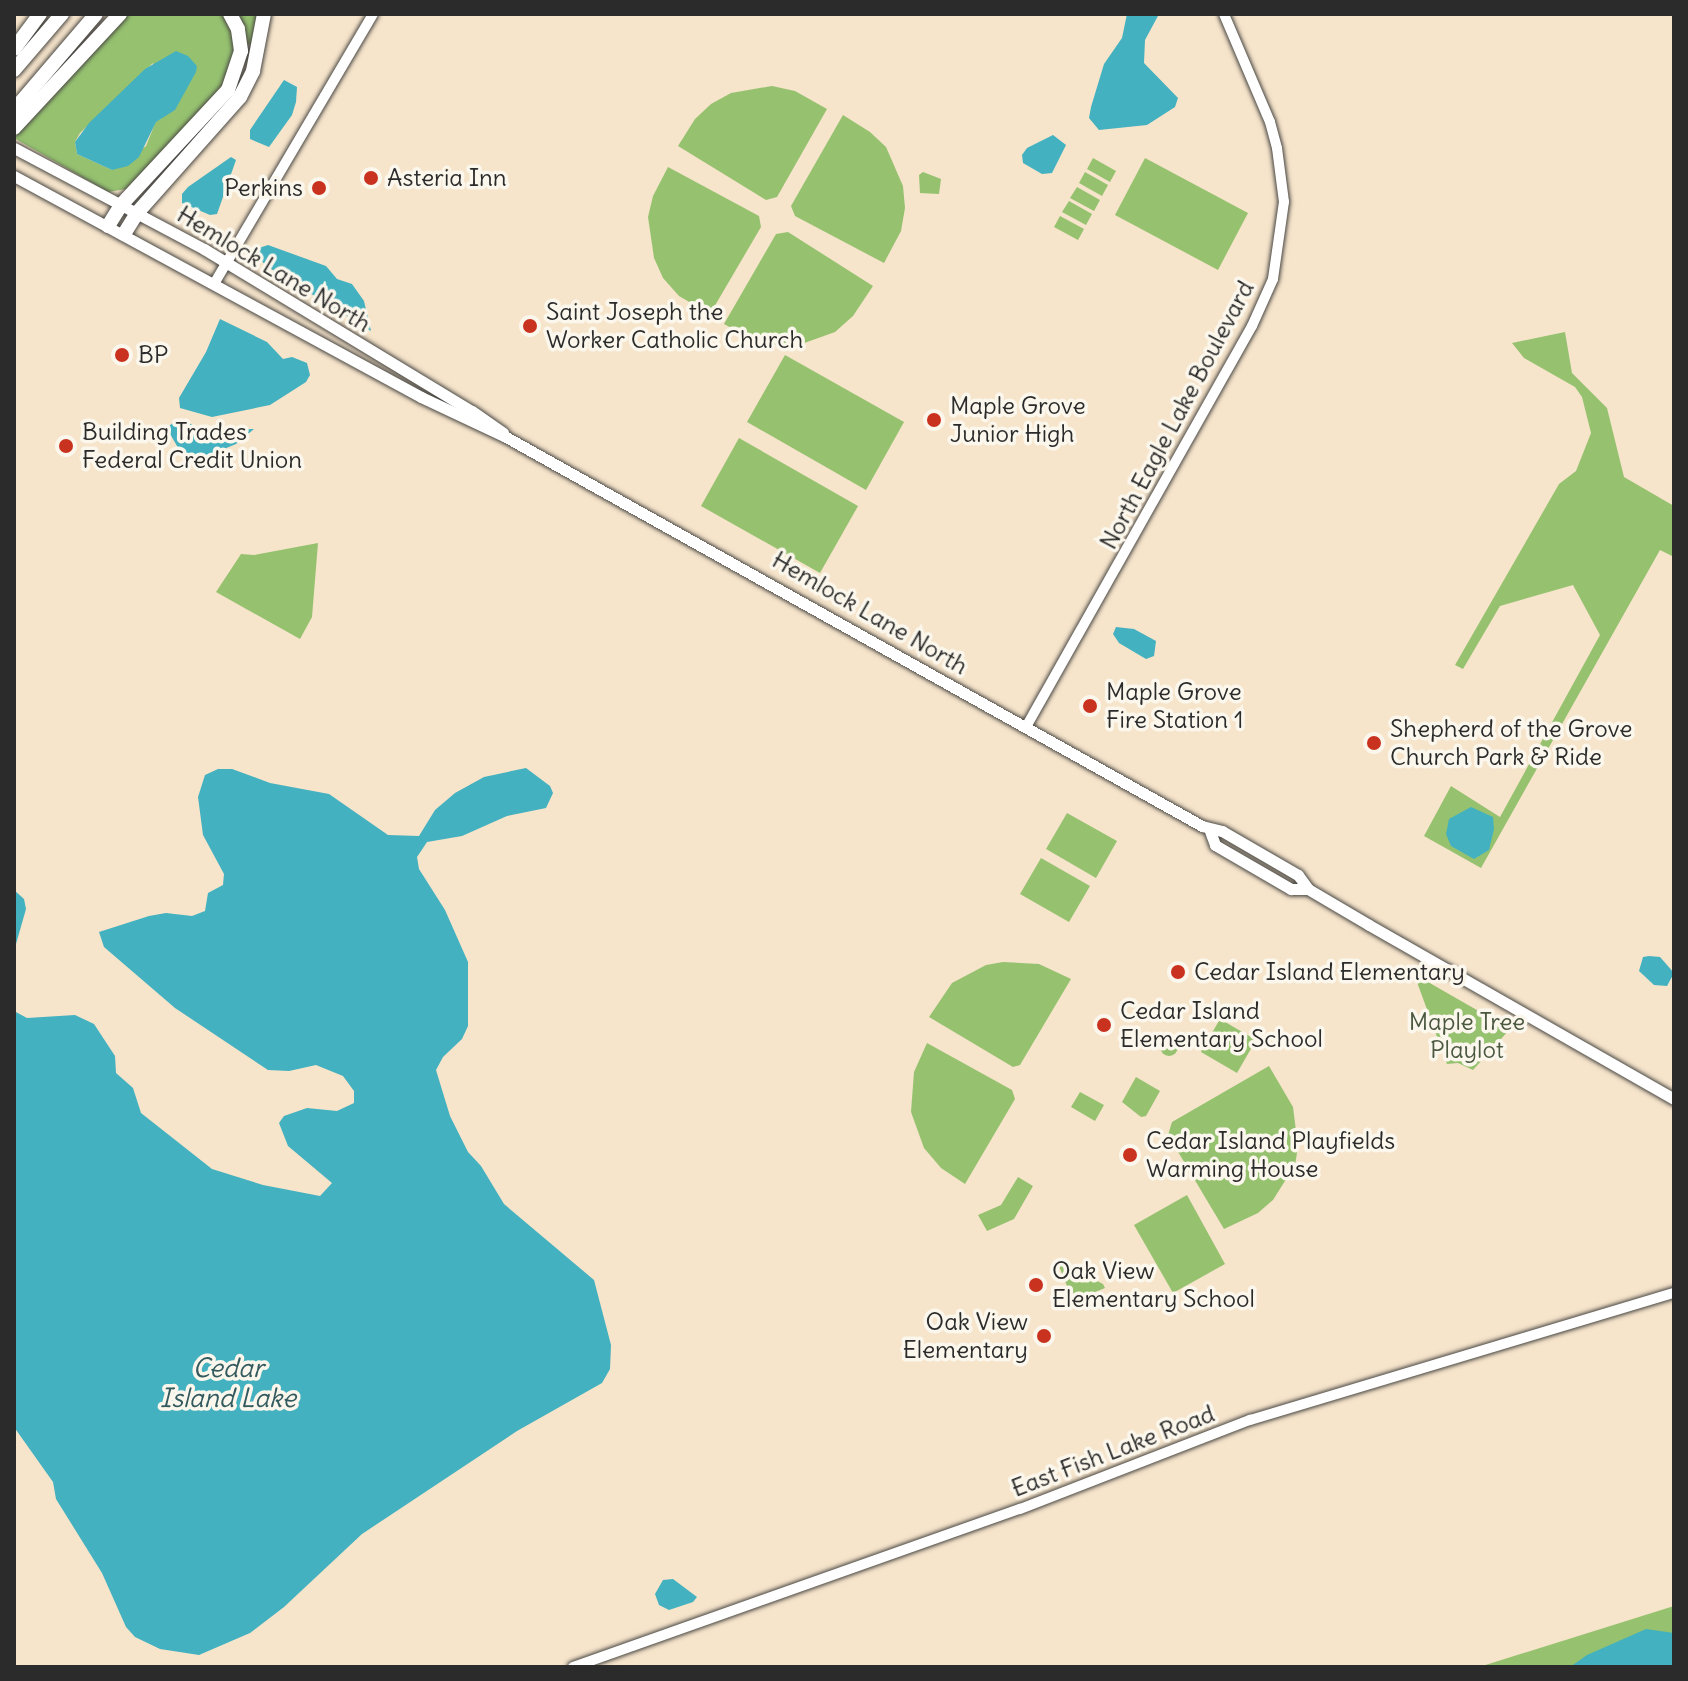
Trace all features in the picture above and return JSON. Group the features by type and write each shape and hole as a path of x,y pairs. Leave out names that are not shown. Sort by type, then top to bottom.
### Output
{"highway":[{"path":"14,49 40,14"},
{"path":"14,70 62,14"},
{"path":"14,110 96,14"},
{"path":"14,128 120,14"},
{"path":"108,226 121,205 228,90 241,51 238,29 230,14"},
{"path":"124,234 137,213 240,97 253,71 264,14"},
{"path":"189,154 215,139 251,95 265,57 274,14"}],"main road":[{"name":"Hemlock Lane North","path":"14,148 226,263 472,411 506,437"},
{"name":"Hemlock Lane North","path":"14,176 466,421 506,437 1210,831 1215,845 1291,889 1308,889 1674,1099"}],"street":[{"path":"214,284 373,14"},
{"name":"North Eagle Lake Boulevard","path":"1026,727 1257,316 1273,279 1284,202 1277,148 1270,122 1224,14"},
{"name":"East Fish Lake Road","path":"573,1667 1020,1509 1250,1420 1674,1293"}],"green space":[{"path":"129,14 222,14 234,37 235,55 223,87 126,189 108,192 14,138","holes":["153,63 161,119 156,121 146,146 112,170 77,154 75,142 80,133"]},
{"path":"236,14 258,14 253,44 247,44"},
{"path":"772,86 795,91 827,109 777,197 766,200 678,146 695,119 711,104 731,93"},
{"path":"843,115 870,132 886,147 903,186 905,208 901,231 884,263 795,216 791,206"},
{"path":"1093,158 1116,171 1110,182 1087,169"},
{"path":"1145,158 1248,213 1218,270 1115,215"},
{"path":"668,167 759,216 761,227 710,314 679,296 663,278 654,258 648,217 653,196"},
{"path":"923,172 941,179 939,194 920,193 919,175"},
{"path":"1085,172 1108,185 1102,196 1079,183"},
{"path":"1077,187 1100,200 1094,211 1070,198"},
{"path":"1069,201 1092,214 1086,225 1062,212"},
{"path":"1060,216 1084,229 1078,240 1054,227"},
{"path":"788,232 873,286 853,316 835,332 796,346 773,345 752,339 724,324 776,234"},
{"path":"1565,332 1572,373 1607,408 1624,477 1674,506 1674,557 1660,550 1481,868 1424,836 1451,786 1500,817 1600,635 1573,585 1500,606 1463,669 1455,665 1559,484 1576,471 1591,433 1582,397 1575,387 1524,358 1512,343"},
{"path":"785,355 904,422 866,490 747,422"},
{"path":"739,438 858,506 820,573 701,506"},
{"path":"318,543 312,617 300,639 216,592 241,554 254,555"},
{"path":"1067,813 1117,841 1096,878 1046,849"},
{"path":"1041,858 1090,886 1069,922 1020,894"},
{"path":"1003,962 1039,964 1071,979 1020,1065 1013,1067 929,1017 952,983 986,965"},
{"name":"Maple Tree Playlot","path":"1414,974 1510,1029 1473,1070 1458,1063 1447,1064"},
{"path":"1220,1019 1256,1040 1237,1073 1201,1052"},
{"path":"1169,1038 1178,1047 1169,1056 1160,1047"},
{"path":"927,1043 1012,1090 1015,1099 965,1184 941,1168 924,1148 911,1112 914,1072"},
{"path":"1269,1066 1293,1107 1298,1147 1295,1165 1273,1200 1258,1213 1224,1229 1168,1135 1172,1122"},
{"path":"1136,1077 1160,1091 1146,1116 1141,1117 1122,1102"},
{"path":"1080,1092 1104,1105 1095,1121 1071,1107"},
{"path":"1018,1177 1033,1186 1014,1219 987,1231 978,1215 1001,1205"},
{"path":"1187,1195 1225,1264 1173,1293 1134,1225"},
{"path":"1063,1263 1103,1284 1105,1288 1073,1301 1059,1266"},
{"path":"1674,1606 1674,1667 1479,1667"}],"water":[{"path":"1127,14 1159,14 1145,40 1144,63 1178,98 1175,107 1147,125 1099,130 1089,118 1091,107 1104,64 1122,38"},
{"path":"176,51 188,56 197,66 196,72 175,110 156,122 139,157 128,166 112,170 77,154 75,142 89,123 145,69"},
{"path":"284,80 297,87 296,102 292,115 269,147 250,139 250,130"},
{"path":"1053,135 1066,145 1052,173 1042,174 1023,163 1022,155 1027,148"},
{"path":"231,157 236,160 217,214 210,215 182,203 182,194 188,187"},
{"path":"268,245 326,266 337,279 352,284 364,301 371,331 268,267 258,258 259,248"},
{"path":"220,319 267,342 283,359 292,357 307,363 310,375 306,382 270,405 212,417 180,408 179,398 206,352"},
{"path":"174,422 188,422 210,430 254,429 236,444 195,461 185,460 169,432 169,426"},
{"path":"1116,627 1134,629 1156,641 1154,656 1146,659 1119,643 1113,634"},
{"name":"Cedar Island Lake","path":"526,768 550,786 553,793 546,808 507,816 462,836 427,842 417,857 419,869 445,910 468,962 468,1026 462,1039 443,1057 436,1070 450,1116 468,1152 481,1166 504,1204 594,1280 611,1345 610,1369 602,1383 517,1431 362,1534 284,1607 250,1633 199,1655 160,1649 135,1637 126,1627 102,1573 56,1499 53,1482 14,1427 14,1011 27,1018 75,1015 94,1024 115,1056 116,1073 133,1088 141,1113 212,1169 263,1185 320,1196 332,1183 288,1146 279,1123 284,1116 307,1108 337,1111 354,1103 354,1091 343,1076 316,1065 289,1071 268,1070 175,1008 104,947 99,932 149,916 166,913 192,916 205,911 208,893 223,885 224,874 203,835 198,797 205,775 218,769 232,769 270,783 329,794 388,835 419,836 435,810 455,793 484,777"},
{"path":"1471,807 1493,817 1494,829 1489,850 1474,859 1451,846 1446,834 1449,819"},
{"path":"14,890 24,899 26,909 14,951"},
{"path":"1643,957 1660,957 1674,973 1667,986 1654,985 1639,971"},
{"path":"673,1579 697,1597 693,1602 669,1610 659,1605 655,1594 663,1580"},
{"path":"1646,1629 1674,1633 1674,1667 1570,1667 1587,1655"}],"place":[{"name":"Asteria Inn","path":"371,178"},
{"name":"Perkins","path":"319,188"},
{"name":"Saint Joseph the Worker Catholic Church","path":"530,326"},
{"name":"BP","path":"122,355"},
{"name":"Maple Grove Junior High","path":"934,420"},
{"name":"Building Trades Federal Credit Union","path":"66,446"},
{"name":"Maple Grove Fire Station 1","path":"1090,706"},
{"name":"Shepherd of the Grove Church Park & Ride","path":"1374,743"},
{"name":"Cedar Island Elementary","path":"1178,972"},
{"name":"Cedar Island Elementary School","path":"1104,1025"},
{"name":"Cedar Island Playfields Warming House","path":"1130,1155"},
{"name":"Oak View Elementary School","path":"1036,1285"},
{"name":"Oak View Elementary","path":"1044,1336"}]}
